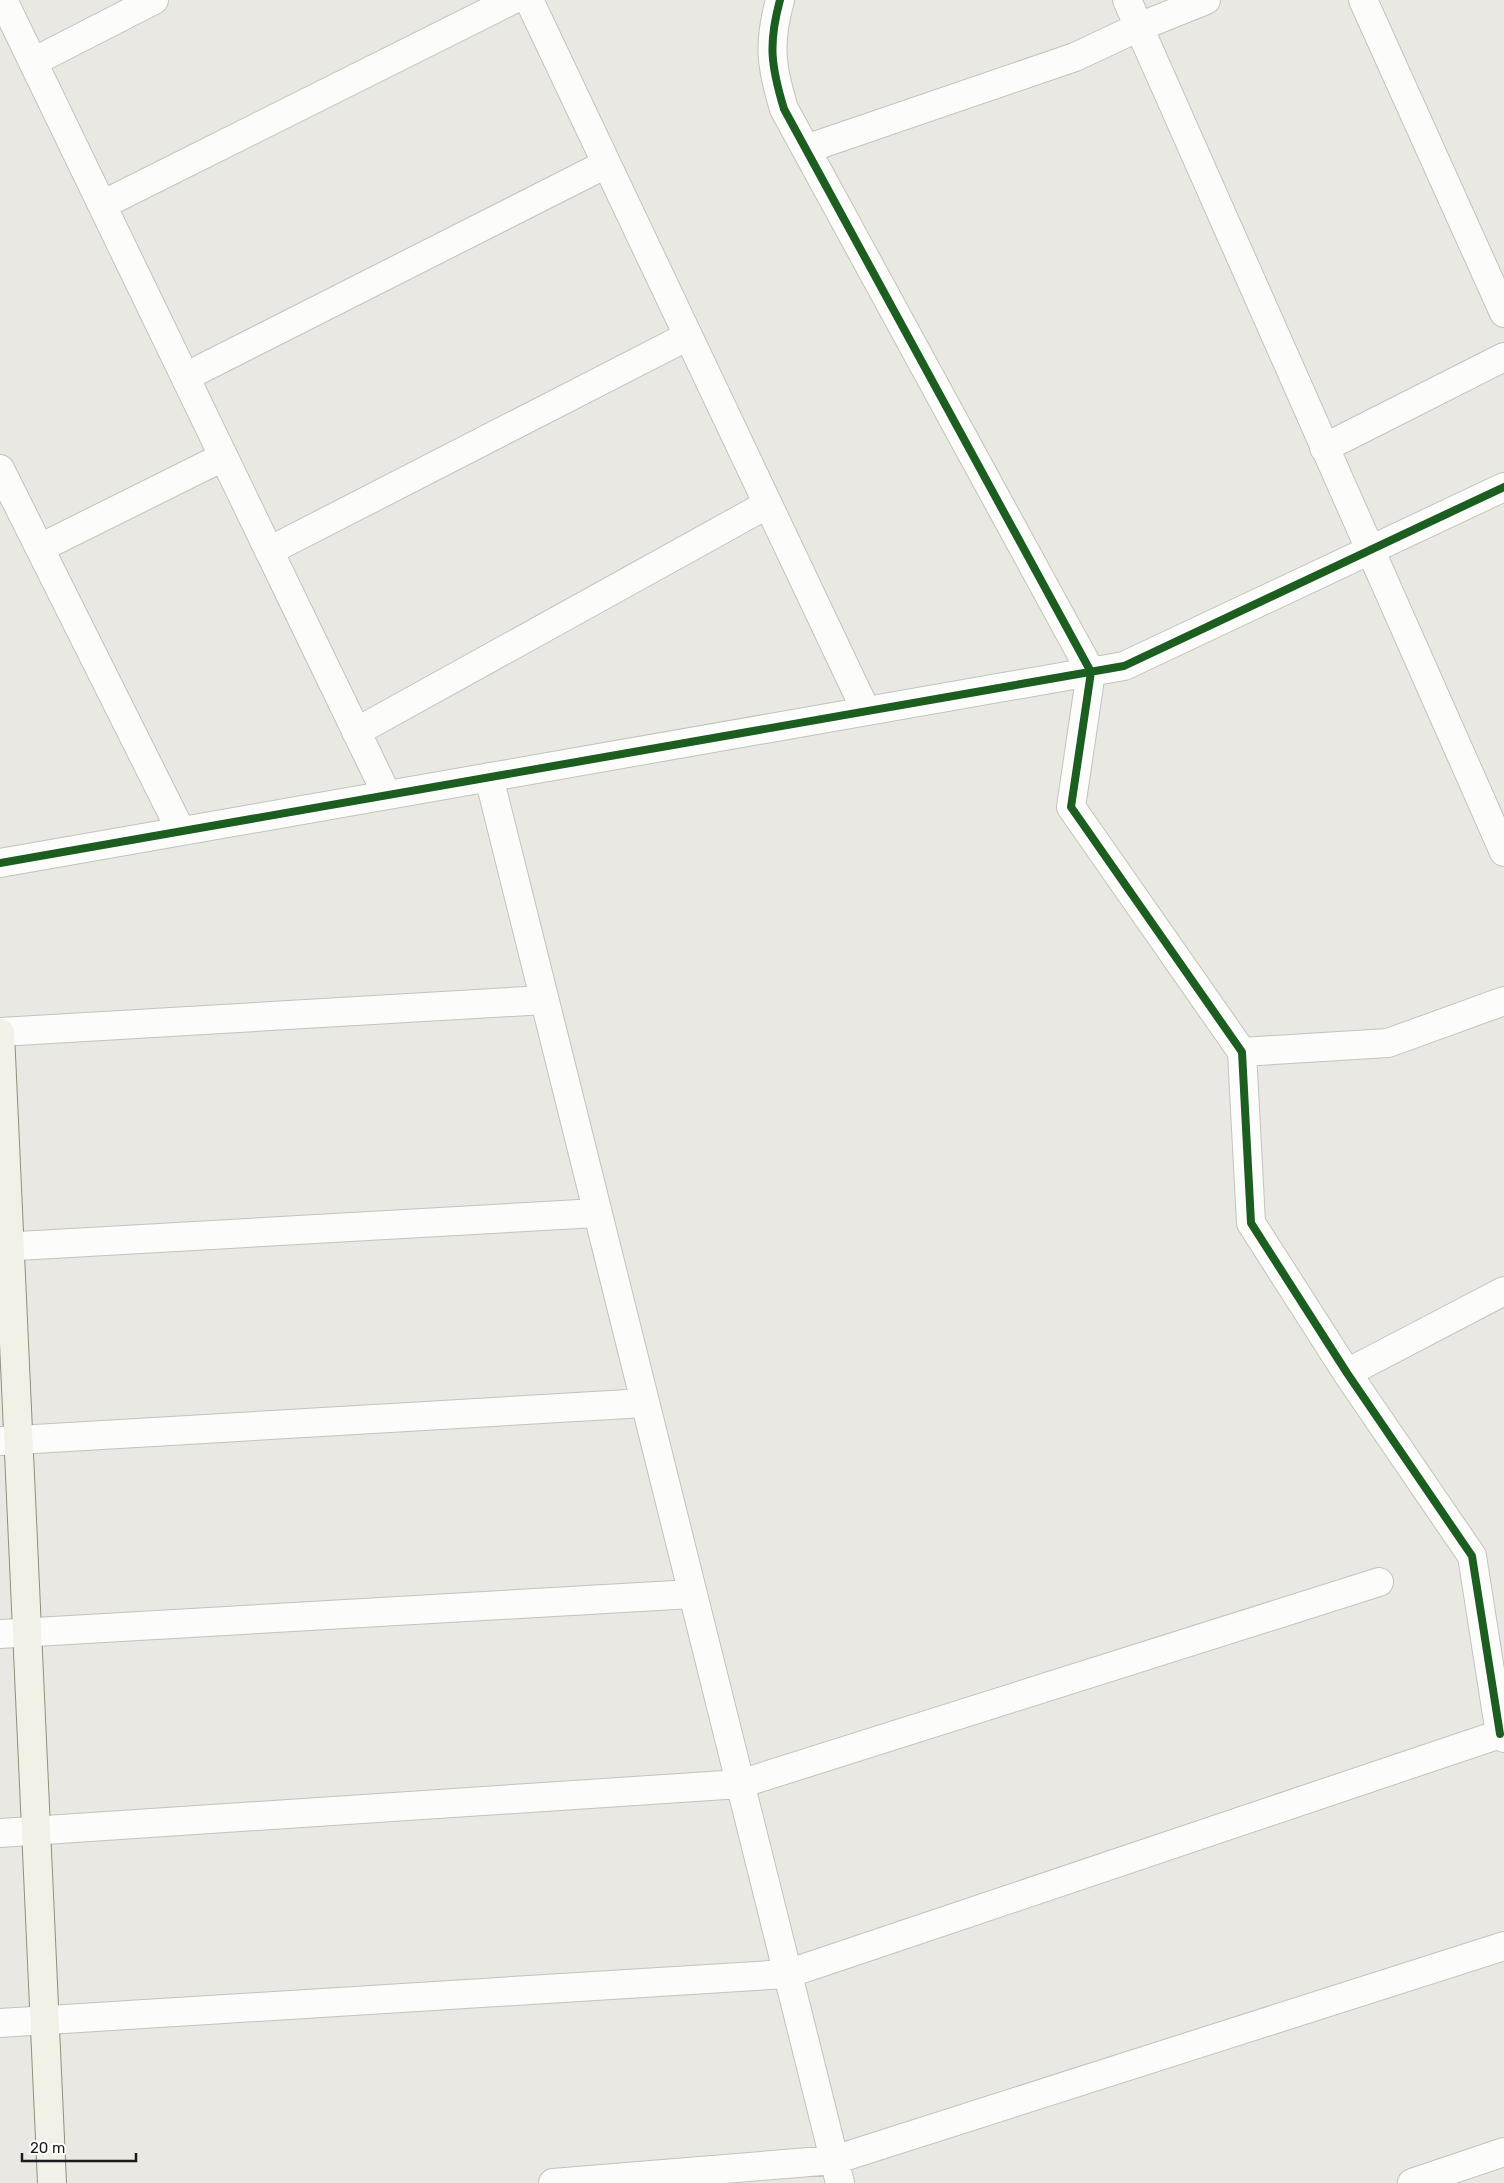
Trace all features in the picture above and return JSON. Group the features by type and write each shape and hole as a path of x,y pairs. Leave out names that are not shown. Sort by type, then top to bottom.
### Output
{"street":[{"path":"3,0 387,795"},
{"path":"33,62 154,0"},
{"path":"102,205 512,0"},
{"path":"528,0 866,711"},
{"path":"0,2023 787,1974 1502,1736 1472,1556 1347,1373 1251,1223 1242,1052 1071,807 1091,672 784,109 773,72 771,33 780,0"},
{"path":"1127,0 1369,551 1504,852"},
{"path":"806,148 1075,57 1139,27 1206,0"},
{"path":"1363,0 1504,314"},
{"path":"185,377 606,164"},
{"path":"269,551 688,336"},
{"path":"1324,448 1504,357"},
{"path":"40,548 223,457"},
{"path":"0,469 181,831"},
{"path":"0,863 1124,666 1504,487"},
{"path":"356,732 768,504"},
{"path":"489,777 837,2172"},
{"path":"52,2183 28,1632 9,1441 0,1032 544,1000"},
{"path":"1242,1052 1388,1043 1504,1001"},
{"path":"5,1247 598,1213"},
{"path":"1347,1373 1504,1291"},
{"path":"9,1441 645,1403"},
{"path":"0,1833 740,1784 1379,1582"},
{"path":"0,1634 692,1594"},
{"path":"553,2183 837,2172 1504,1946"},
{"path":"1412,2183 1504,2152"}],"cycle path":[{"path":"780,0 774,30 773,55 776,80 784,109 1091,672 1071,807 1242,1052 1251,1223 1347,1373 1472,1556 1500,1734"},
{"path":"0,863 1124,666 1504,487"}]}
